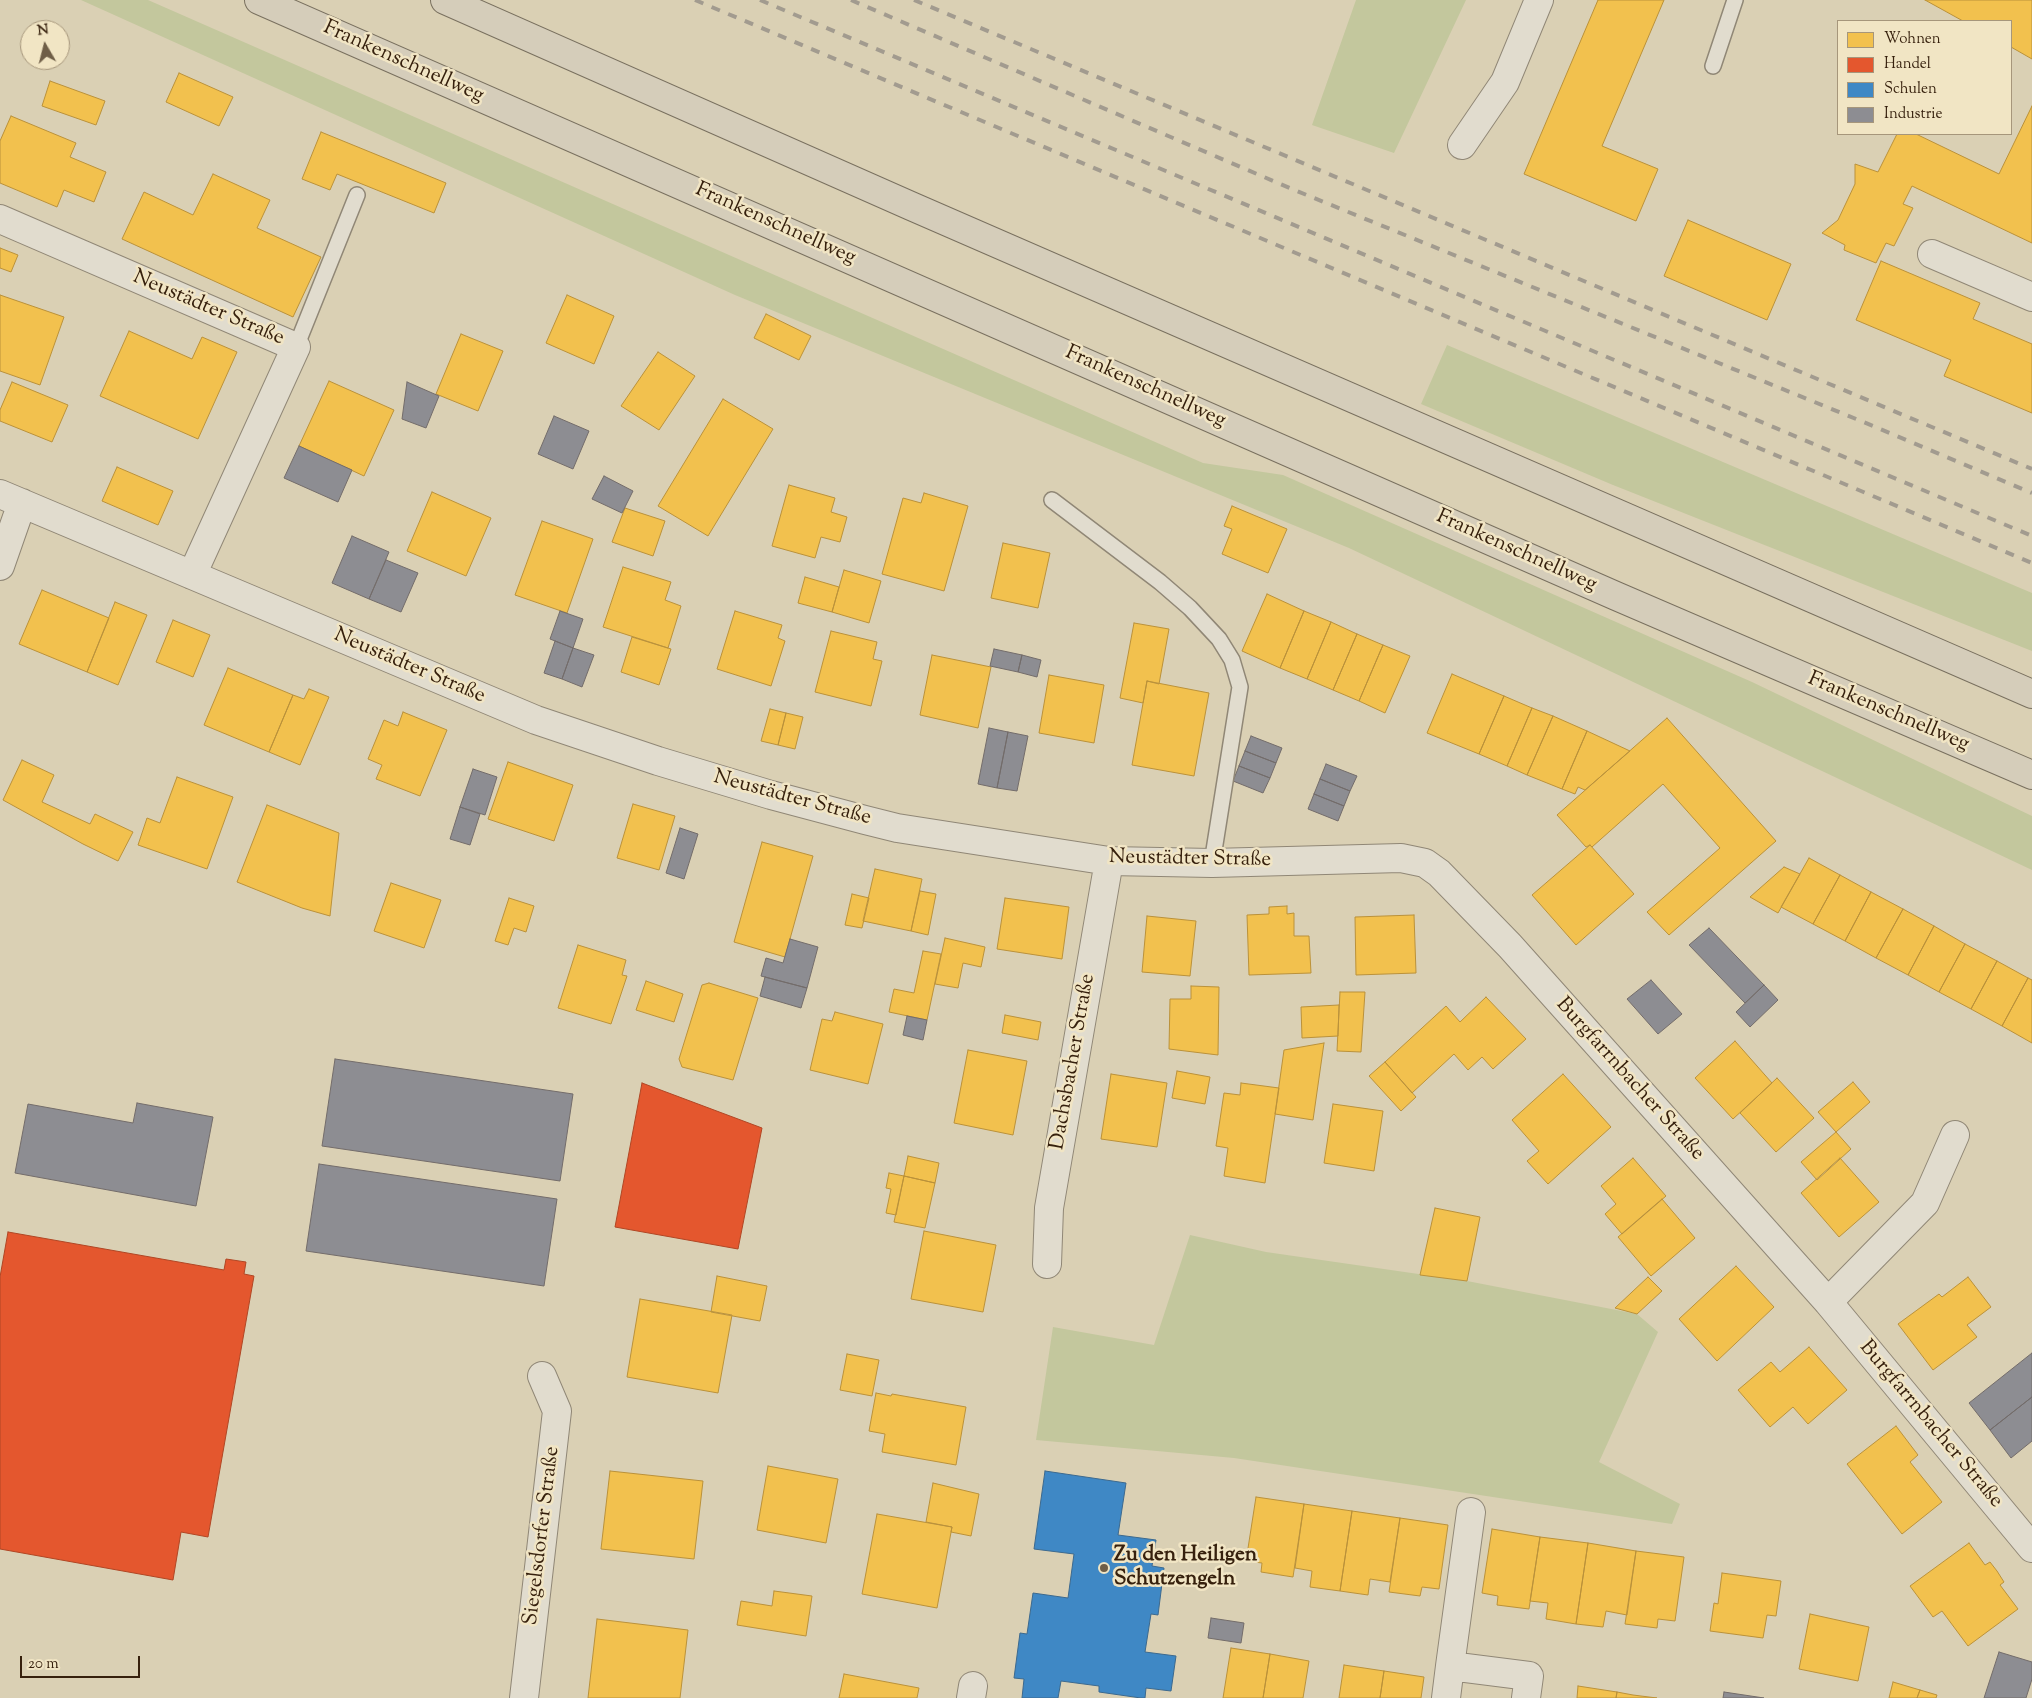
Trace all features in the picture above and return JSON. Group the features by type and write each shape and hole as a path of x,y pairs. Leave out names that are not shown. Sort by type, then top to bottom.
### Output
{"highway":[{"name":"Frankenschnellweg","path":"259,0 1616,596 2032,775"},
{"path":"445,0 929,214 2032,694"}],"street":[{"path":"1462,145 1505,82 1539,0"},
{"name":"Neustädter Straße","path":"0,219 296,348 192,575"},
{"path":"1932,254 2032,297"},
{"path":"0,566 11,499"},
{"name":"Neustädter Straße","path":"11,499 536,720 658,761 771,795 897,828 1109,861 1212,863 1401,858 1425,863"},
{"name":"Dachsbacher Straße","path":"1047,1264 1048,1208 1109,861"},
{"name":"Burgfarrnbacher Straße","path":"1425,863 1439,873 1510,946 1828,1302 2032,1548"},
{"path":"1828,1302 1925,1204 1955,1135"},
{"name":"Siegelsdorfer Straße","path":"524,1698 558,1411 542,1376"},
{"path":"1446,1698 1471,1512"},
{"path":"1450,1666 1529,1676 1526,1698"}],"lane":[{"path":"1713,66 1735,0"},
{"path":"296,348 357,195"},
{"path":"1052,500 1160,582 1190,608 1219,639 1232,660 1240,687 1212,863"}],"green space":[{"path":"81,0 148,0 1203,463 1283,475 1752,682 2032,816 2032,870 1349,548 735,295"},
{"path":"1356,0 1466,0 1394,153 1312,125"},
{"path":"1447,345 2032,593 2032,651 1613,485 1421,404"},
{"path":"1190,1235 1266,1252 1467,1281 1637,1314 1658,1332 1599,1462 1680,1504 1672,1524 1234,1458 1036,1440 1053,1327 1154,1345"}],"building: Wohnen":[{"path":"1598,0 1664,0 1602,146 1658,169 1636,221 1524,174"},
{"path":"1925,0 2032,0 2032,59 2012,48 2012,20 1961,20"},
{"path":"179,73 233,97 219,126 166,102"},
{"path":"50,81 105,101 96,125 42,106"},
{"path":"2032,106 2032,243 1912,186 1903,204 1913,208 1894,246 1886,243 1876,263 1844,250 1845,245 1822,233 1838,220 1855,184 1855,164 1878,172 1896,135 1918,135 1999,174"},
{"path":"11,116 76,143 70,157 106,172 94,202 64,190 57,207 0,183 0,141"},
{"path":"321,132 446,183 434,213 337,174 330,190 302,179"},
{"path":"213,174 270,200 257,228 321,257 293,317 122,239 144,192 193,215"},
{"path":"1688,220 1791,264 1767,320 1664,276"},
{"path":"0,248 18,255 11,272 0,268"},
{"path":"1881,261 1980,303 1973,319 2032,344 2032,413 1944,376 1951,360 1856,320"},
{"path":"0,295 64,317 40,385 0,371"},
{"path":"567,295 614,316 594,364 546,343"},
{"path":"766,314 811,336 799,360 754,338"},
{"path":"129,331 192,359 202,337 237,352 198,439 100,396"},
{"path":"461,334 503,351 478,411 436,394"},
{"path":"658,352 695,376 659,430 621,406"},
{"path":"329,381 394,410 364,476 299,446"},
{"path":"12,382 68,405 52,442 0,421 0,410"},
{"path":"723,399 773,429 708,536 658,506"},
{"path":"117,467 173,491 158,525 102,501"},
{"path":"789,485 835,498 831,512 847,517 840,542 821,537 815,558 772,546"},
{"path":"432,492 491,518 466,576 407,551"},
{"path":"924,493 968,506 944,591 882,574 903,498 921,503"},
{"path":"1232,506 1287,529 1268,573 1222,554 1232,529 1224,526"},
{"path":"625,508 665,521 653,556 612,542"},
{"path":"542,521 593,539 567,613 515,595"},
{"path":"1003,543 1050,553 1038,608 991,598"},
{"path":"623,567 671,582 665,600 681,606 668,648 603,627"},
{"path":"844,570 881,581 869,623 832,612"},
{"path":"805,577 839,587 832,612 798,603"},
{"path":"42,590 109,618 87,672 19,644"},
{"path":"1267,594 1304,611 1280,668 1242,651"},
{"path":"115,602 147,615 118,685 87,672"},
{"path":"735,611 782,625 778,638 785,641 771,686 717,669"},
{"path":"1304,611 1331,622 1307,679 1280,668"},
{"path":"173,620 210,635 193,677 156,662"},
{"path":"1331,622 1357,634 1333,690 1307,679"},
{"path":"1134,623 1169,629 1159,684 1147,681 1143,703 1120,698"},
{"path":"831,631 877,642 873,659 882,661 871,706 815,692"},
{"path":"1357,634 1383,645 1359,701 1333,690"},
{"path":"632,637 671,649 659,685 621,672"},
{"path":"1383,645 1410,656 1385,713 1359,701"},
{"path":"932,655 991,667 978,728 920,715"},
{"path":"228,668 293,695 269,752 204,725"},
{"path":"1452,674 1504,696 1479,754 1427,733"},
{"path":"1049,675 1104,685 1094,743 1039,733"},
{"path":"1147,681 1209,693 1194,776 1132,765"},
{"path":"309,689 329,697 300,765 269,752 293,695 304,699"},
{"path":"1504,696 1532,708 1507,766 1479,754"},
{"path":"1532,708 1553,716 1527,775 1507,766"},
{"path":"770,709 786,713 778,745 761,741"},
{"path":"403,712 447,730 420,796 376,779 382,765 368,759 384,720 398,726"},
{"path":"786,713 803,717 795,749 778,745"},
{"path":"1553,716 1587,731 1562,789 1527,775"},
{"path":"1667,718 1776,841 1669,935 1647,912 1720,848 1663,784 1592,847 1590,845 1586,847 1557,815"},
{"path":"1587,731 1630,751 1585,790 1578,787 1575,794 1562,789"},
{"path":"22,760 54,775 42,802 90,824 95,814 133,832 118,861 3,800"},
{"path":"508,762 573,785 554,841 488,819"},
{"path":"177,777 233,797 207,869 138,845 147,818 160,823"},
{"path":"633,804 675,816 659,870 617,858"},
{"path":"267,805 339,833 330,916 302,908 237,882"},
{"path":"762,842 813,856 785,957 734,942"},
{"path":"1590,845 1634,894 1576,945 1532,895"},
{"path":"1809,858 1840,875 1813,924 1781,907"},
{"path":"1784,867 1800,874 1778,913 1750,897"},
{"path":"875,869 922,879 911,931 863,921"},
{"path":"1840,875 1871,892 1845,941 1813,924"},
{"path":"391,883 441,900 424,948 374,931"},
{"path":"920,891 936,894 928,935 911,931"},
{"path":"1871,892 1903,909 1876,958 1845,941"},
{"path":"852,894 869,898 862,928 845,925"},
{"path":"509,898 534,906 526,932 514,928 508,945 495,941"},
{"path":"1005,898 1069,907 1062,959 997,949"},
{"path":"1287,906 1287,914 1294,913 1294,936 1309,936 1311,973 1249,975 1247,915 1269,914 1269,907"},
{"path":"1903,909 1934,926 1908,975 1876,958"},
{"path":"1414,915 1416,973 1356,975 1355,917"},
{"path":"1147,916 1196,921 1190,976 1142,972"},
{"path":"1934,926 1965,944 1939,992 1908,975"},
{"path":"945,938 985,947 981,967 963,963 958,988 935,984"},
{"path":"1965,944 1997,961 1971,1009 1939,992"},
{"path":"578,945 626,960 622,975 627,976 611,1024 558,1008"},
{"path":"923,951 941,954 927,1020 889,1012 894,989 914,993"},
{"path":"1997,961 2028,978 2002,1026 1971,1009"},
{"path":"2028,978 2032,980 2032,1043 2002,1026"},
{"path":"646,981 683,994 674,1022 636,1010"},
{"path":"709,983 758,998 733,1080 682,1067 679,1059 702,985"},
{"path":"1191,986 1219,987 1218,1055 1169,1049 1170,999 1191,999"},
{"path":"1340,992 1365,992 1361,1052 1337,1051"},
{"path":"1486,997 1526,1039 1493,1069 1482,1057 1468,1070 1454,1054 1412,1093 1385,1062 1446,1006 1460,1022"},
{"path":"1339,1005 1338,1036 1302,1038 1301,1007"},
{"path":"835,1012 883,1024 868,1084 810,1070 822,1019 832,1021"},
{"path":"1005,1015 1041,1022 1038,1040 1002,1033"},
{"path":"1735,1041 1772,1083 1733,1119 1695,1078"},
{"path":"1324,1043 1313,1120 1275,1114 1284,1050"},
{"path":"968,1050 1027,1061 1013,1135 954,1123"},
{"path":"1385,1062 1416,1097 1401,1111 1369,1076"},
{"path":"1177,1071 1210,1077 1205,1104 1172,1098"},
{"path":"1111,1074 1167,1083 1157,1147 1101,1139"},
{"path":"1563,1074 1611,1127 1548,1184 1527,1161 1539,1151 1512,1120"},
{"path":"1777,1078 1814,1118 1776,1152 1740,1113"},
{"path":"1853,1082 1870,1102 1836,1132 1818,1112"},
{"path":"1241,1083 1279,1088 1265,1183 1224,1176 1228,1148 1216,1146 1224,1093 1240,1095"},
{"path":"1333,1104 1383,1111 1374,1171 1324,1163"},
{"path":"1836,1132 1851,1149 1817,1180 1801,1162"},
{"path":"908,1156 939,1163 935,1183 904,1176"},
{"path":"1633,1158 1666,1196 1622,1234 1605,1214 1616,1204 1601,1186"},
{"path":"1840,1158 1879,1202 1839,1237 1801,1193"},
{"path":"889,1173 904,1176 896,1215 886,1213 891,1189 886,1188"},
{"path":"904,1176 935,1183 925,1228 894,1222"},
{"path":"1662,1199 1695,1238 1651,1276 1618,1237"},
{"path":"1435,1208 1480,1217 1467,1281 1420,1275"},
{"path":"924,1231 996,1245 983,1312 911,1299"},
{"path":"1736,1266 1774,1307 1717,1361 1679,1319"},
{"path":"717,1276 767,1286 760,1321 711,1312"},
{"path":"1648,1277 1662,1291 1637,1314 1615,1308"},
{"path":"1968,1277 1991,1307 1967,1325 1977,1337 1933,1370 1898,1324 1939,1294 1942,1297"},
{"path":"640,1299 732,1315 718,1393 627,1377"},
{"path":"1809,1347 1847,1390 1808,1424 1793,1407 1770,1427 1738,1390 1771,1362 1780,1372"},
{"path":"847,1354 879,1360 872,1396 840,1390"},
{"path":"876,1393 966,1407 956,1465 882,1452 885,1434 869,1431"},
{"path":"1896,1426 1918,1455 1910,1462 1942,1502 1902,1534 1847,1464"},
{"path":"768,1466 838,1479 826,1543 757,1530"},
{"path":"610,1471 703,1481 694,1559 601,1549"},
{"path":"933,1483 979,1494 971,1536 951,1532 952,1527 926,1522"},
{"path":"1256,1497 1304,1504 1293,1577 1261,1572 1262,1563 1246,1561"},
{"path":"1304,1504 1352,1511 1340,1591 1310,1587 1312,1571 1295,1568"},
{"path":"1352,1511 1400,1518 1390,1582 1370,1579 1368,1595 1340,1591"},
{"path":"877,1514 952,1527 937,1608 862,1594"},
{"path":"1400,1518 1448,1525 1439,1589 1422,1587 1420,1596 1389,1592"},
{"path":"1492,1529 1540,1537 1529,1609 1497,1605 1498,1596 1482,1593"},
{"path":"1540,1537 1588,1543 1576,1624 1546,1619 1548,1603 1530,1601"},
{"path":"1588,1543 1636,1551 1627,1615 1606,1611 1603,1627 1576,1624"},
{"path":"1969,1543 1985,1565 1990,1562 1997,1571 2004,1582 2000,1585 2018,1609 1968,1646 1942,1611 1933,1617 1910,1586"},
{"path":"1636,1551 1684,1557 1675,1621 1658,1619 1657,1628 1625,1624"},
{"path":"1722,1573 1781,1581 1776,1616 1767,1615 1763,1638 1710,1631 1714,1603 1718,1604"},
{"path":"774,1591 812,1596 806,1636 737,1625 741,1601 772,1606"},
{"path":"1810,1614 1869,1627 1858,1681 1799,1669"},
{"path":"597,1619 688,1630 680,1698 588,1698"},
{"path":"1231,1648 1270,1654 1263,1698 1223,1698"},
{"path":"1270,1654 1309,1661 1303,1698 1263,1698"},
{"path":"1344,1665 1384,1671 1380,1698 1339,1698"},
{"path":"1384,1671 1424,1677 1421,1698 1380,1698"},
{"path":"844,1674 919,1688 917,1698 839,1698"},
{"path":"1893,1682 1920,1690 1917,1698 1889,1698"},
{"path":"1578,1686 1617,1692 1616,1698 1577,1698"},
{"path":"1920,1690 1937,1695 1936,1698 1917,1698"},
{"path":"1617,1692 1633,1695 1657,1698 1616,1698"}],"building: Handel":[{"path":"642,1083 762,1128 738,1249 615,1227"},
{"path":"8,1232 224,1270 226,1259 246,1262 244,1274 254,1276 208,1537 181,1532 173,1580 0,1549 0,1277"}],"building: Schulen":[{"path":"1045,1471 1126,1483 1118,1535 1156,1540 1152,1566 1164,1568 1158,1615 1151,1614 1145,1652 1176,1656 1171,1691 1146,1688 1145,1698 1141,1698 1099,1692 1099,1686 1061,1681 1058,1698 1022,1698 1024,1679 1014,1678 1020,1633 1027,1634 1033,1593 1068,1598 1074,1554 1034,1549"}],"building: Industrie":[{"path":"407,382 439,396 426,428 402,419"},
{"path":"554,416 589,431 573,469 538,454"},
{"path":"299,446 352,470 338,502 284,478"},
{"path":"604,476 633,491 622,513 592,499"},
{"path":"352,536 389,552 369,599 332,583"},
{"path":"386,560 418,573 401,612 369,599"},
{"path":"560,611 583,619 573,648 550,639"},
{"path":"555,641 573,648 562,679 544,673"},
{"path":"573,648 594,655 582,687 562,679"},
{"path":"994,649 1022,655 1018,672 990,666"},
{"path":"1022,655 1041,660 1037,677 1018,672"},
{"path":"989,728 1008,732 997,788 978,784"},
{"path":"1008,732 1028,736 1017,791 997,788"},
{"path":"1251,736 1282,748 1276,763 1245,751"},
{"path":"1245,751 1276,763 1270,778 1239,766"},
{"path":"1326,764 1357,776 1350,791 1320,779"},
{"path":"1239,766 1270,778 1263,793 1233,781"},
{"path":"473,769 497,777 485,815 460,807"},
{"path":"1320,779 1350,791 1344,806 1314,794"},
{"path":"1314,794 1344,806 1338,821 1308,809"},
{"path":"460,807 480,814 470,845 450,839"},
{"path":"680,828 698,834 684,879 666,873"},
{"path":"1709,928 1764,985 1745,1003 1689,945"},
{"path":"790,939 818,947 807,988 761,976 766,958 783,963"},
{"path":"765,977 807,988 801,1008 760,996"},
{"path":"1651,980 1682,1014 1658,1034 1627,999"},
{"path":"1764,985 1778,1000 1750,1027 1736,1012"},
{"path":"907,1016 927,1020 923,1040 903,1035"},
{"path":"335,1059 573,1094 560,1181 322,1146"},
{"path":"137,1103 213,1117 196,1206 15,1173 28,1104 133,1123"},
{"path":"319,1164 557,1199 544,1286 306,1251"},
{"path":"2032,1353 2032,1397 1990,1430 1969,1403"},
{"path":"2032,1397 2032,1441 2011,1458 1990,1430"},
{"path":"1211,1618 1244,1623 1241,1643 1208,1638"},
{"path":"1999,1652 2032,1662 2032,1679 2026,1698 1984,1698"},
{"path":"1724,1692 1764,1698 1723,1698"}],"railway":[{"path":"695,0 2032,563"},
{"path":"760,0 2032,536"},
{"path":"851,0 1292,189 1861,421 2032,493"},
{"path":"914,0 2032,469"}],"place":[{"name":"Zu den Heiligen Schutzengeln","path":"1104,1568"}]}
